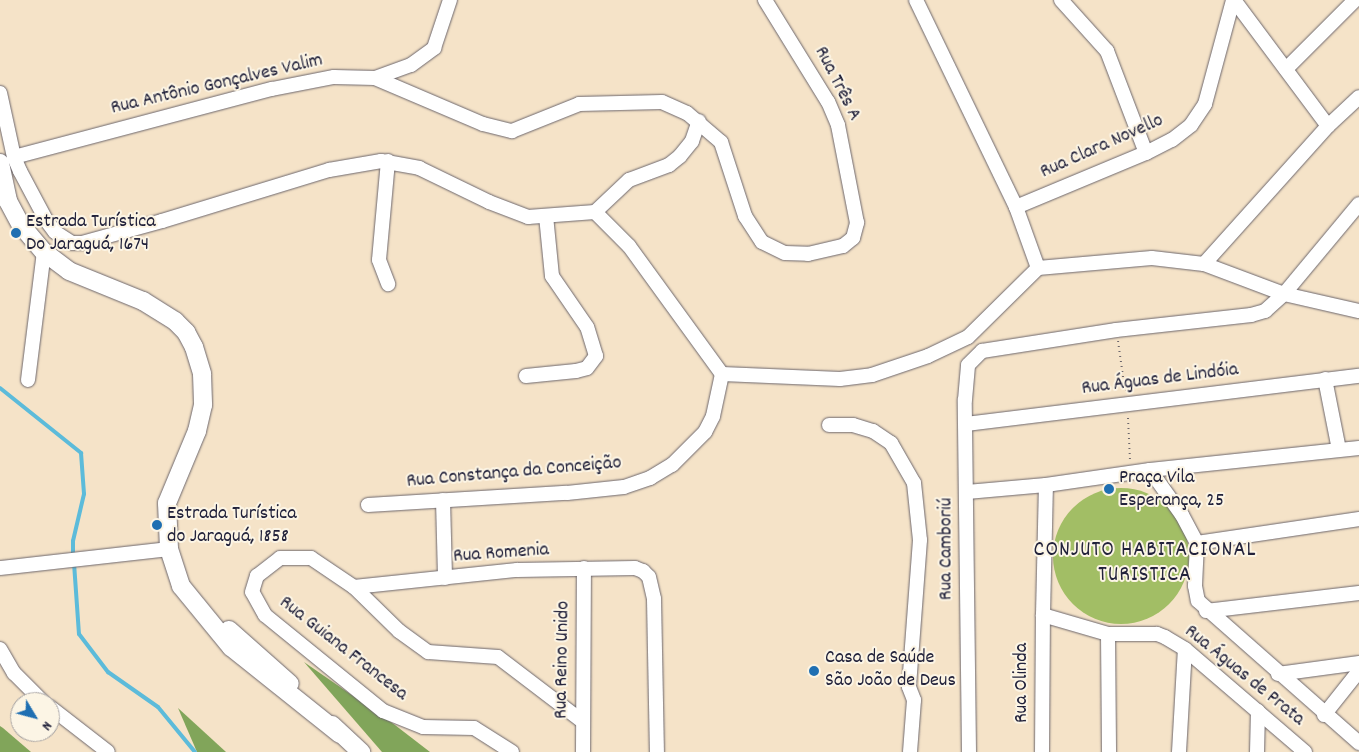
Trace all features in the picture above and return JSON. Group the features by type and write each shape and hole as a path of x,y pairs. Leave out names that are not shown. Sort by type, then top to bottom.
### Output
{"main road":[{"path":"7,160 8,201 21,225 44,252 69,270 161,312 186,332 194,347 202,374 204,405 197,431 166,503 169,549 181,586 268,662 340,734 362,752"}],"street":[{"path":"375,78 411,65 434,48 450,0"},
{"name":"Rua Três A","path":"765,0 828,102 838,125 857,224"},
{"path":"916,0 1016,206 1038,268"},
{"path":"1061,0 1107,51 1146,153"},
{"path":"1234,0 1328,126"},
{"name":"Rua Clara Novello","path":"1016,206 1146,153 1172,140 1200,115 1234,0"},
{"path":"1286,69 1355,0"},
{"name":"Rua Antônio Gonçalves Valim","path":"7,160 272,89 334,77 375,78 500,130 519,128 579,104 626,101 662,102 675,106 699,121 721,142 745,216 753,232 771,249 808,254 843,246 853,238 857,224"},
{"path":"0,93 7,160"},
{"path":"1204,264 1328,126 1359,97"},
{"path":"0,142 7,160 55,232 72,242 82,243 329,170 388,161 419,168 512,212 528,216 595,212 629,180 669,165 680,156 692,141 699,121"},
{"path":"388,161 380,260 388,284"},
{"path":"1116,330 1252,315 1274,306 1359,204"},
{"path":"595,212 629,246 722,374 840,379 872,375 928,356 968,337 1038,268 1152,258 1204,264 1284,294 1358,310"},
{"path":"526,376 576,371 587,368 596,356 587,327 552,276 546,216"},
{"path":"28,380 44,252"},
{"name":"Rua Camboriú","path":"969,752 966,424 968,365 982,351 1116,330"},
{"name":"Rua Constança da Conceição","path":"368,505 615,488 650,478 672,465 705,432 713,416 722,374"},
{"name":"Rua Águas de Lindóia","path":"966,424 1359,376"},
{"path":"1325,380 1339,450"},
{"path":"829,425 853,425 873,431 891,443 914,483 920,540 909,686 914,700 910,752"},
{"path":"967,492 1046,485 1150,470 1359,448"},
{"path":"1150,470 1182,515 1197,543 1196,594 1206,611 1359,593"},
{"name":"Rua Olinda","path":"1042,752 1046,485"},
{"path":"443,500 445,578"},
{"path":"1197,543 1359,519"},
{"path":"0,568 169,549"},
{"name":"Rua Guiana Francesa","path":"354,587 311,558 296,556 280,558 266,566 252,585 252,592 265,615 383,712 423,727 474,728 512,752"},
{"name":"Rua Romenia","path":"354,587 584,568 635,568 649,577 654,599 657,752"},
{"name":"Rua Reino Unido","path":"583,752 584,568"},
{"path":"354,587 399,631 428,652 498,657 582,721"},
{"name":"Rua Águas de Prata","path":"1206,611 1324,715 1359,743"},
{"path":"1043,615 1108,634 1109,752"},
{"name":"Rua Águas de Prata","path":"1108,634 1157,634 1185,649 1305,752"},
{"path":"0,649 14,673 33,692"},
{"path":"1180,752 1185,649"},
{"path":"1278,674 1359,663"},
{"path":"1324,715 1359,672"},
{"path":"1257,752 1258,711"},
{"path":"60,715 108,752"}],"path":[{"path":"1116,330 1128,405 1131,473"}],"green space":[{"path":"1121,488 1147,493 1159,499 1169,508 1178,518 1184,530 1189,556 1184,582 1178,594 1169,604 1159,613 1147,619 1121,624 1095,619 1083,613 1073,604 1064,594 1058,582 1053,556 1058,530 1064,518 1073,508 1083,499 1095,493"},
{"path":"304,662 395,725 430,752 382,752"},
{"path":"178,708 226,752 197,752"},
{"path":"0,726 10,734 10,742 19,742 31,752 0,752"}],"waterway":[{"path":"0,388 81,453 84,494 73,541 73,556"},
{"path":"74,563 79,634 108,672 158,707 195,752"}],"place":[{"name":"Estrada Turística Do Jaraguá, 1674","path":"16,233"},
{"name":"Praça Vila Esperança, 25","path":"1109,489"},
{"name":"Estrada Turística do Jaraguá, 1858","path":"157,525"},
{"name":"Casa de Saúde São João de Deus","path":"814,671"}],"district":[{"name":"CONJUTO HABITACIONAL TURISTICA","path":"1145,562"}]}
